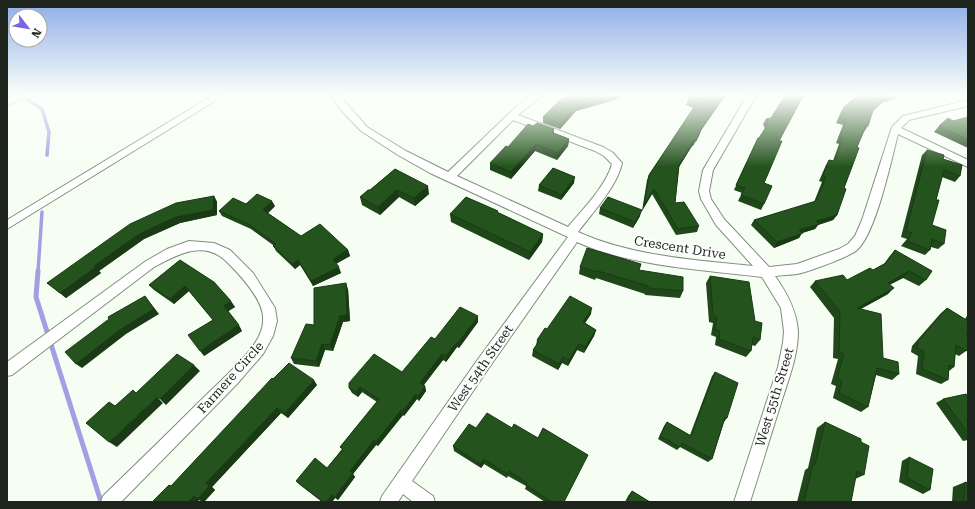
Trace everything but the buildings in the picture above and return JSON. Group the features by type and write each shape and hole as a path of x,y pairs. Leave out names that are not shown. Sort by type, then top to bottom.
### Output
{"street":[{"path":"7,225 180,120"},
{"name":"Crescent Drive","path":"355,120 364,129 402,153 450,178 589,242 626,253 691,264 766,272 798,269 843,252 852,247 860,238 868,220 895,128"},
{"path":"450,178 507,120"},
{"name":"West 54th Street","path":"388,502 616,171 617,163 608,154 599,149 521,120"},
{"name":"West 55th Street","path":"738,120 708,170 704,191 706,199 720,222 766,272 781,295 787,308 791,331 785,368 742,502"},
{"path":"904,120 895,128 968,164"},
{"name":"Farmere Circle","path":"7,370 150,264 171,252 189,246 214,248 226,253 249,277 269,308 270,321 266,336 258,350 232,379 113,499"},
{"path":"401,483 427,502"}],"waterway":[{"path":"45,120 49,132 47,155"},
{"path":"38,272 42,212"},
{"path":"38,271 36,297 101,502"}]}
